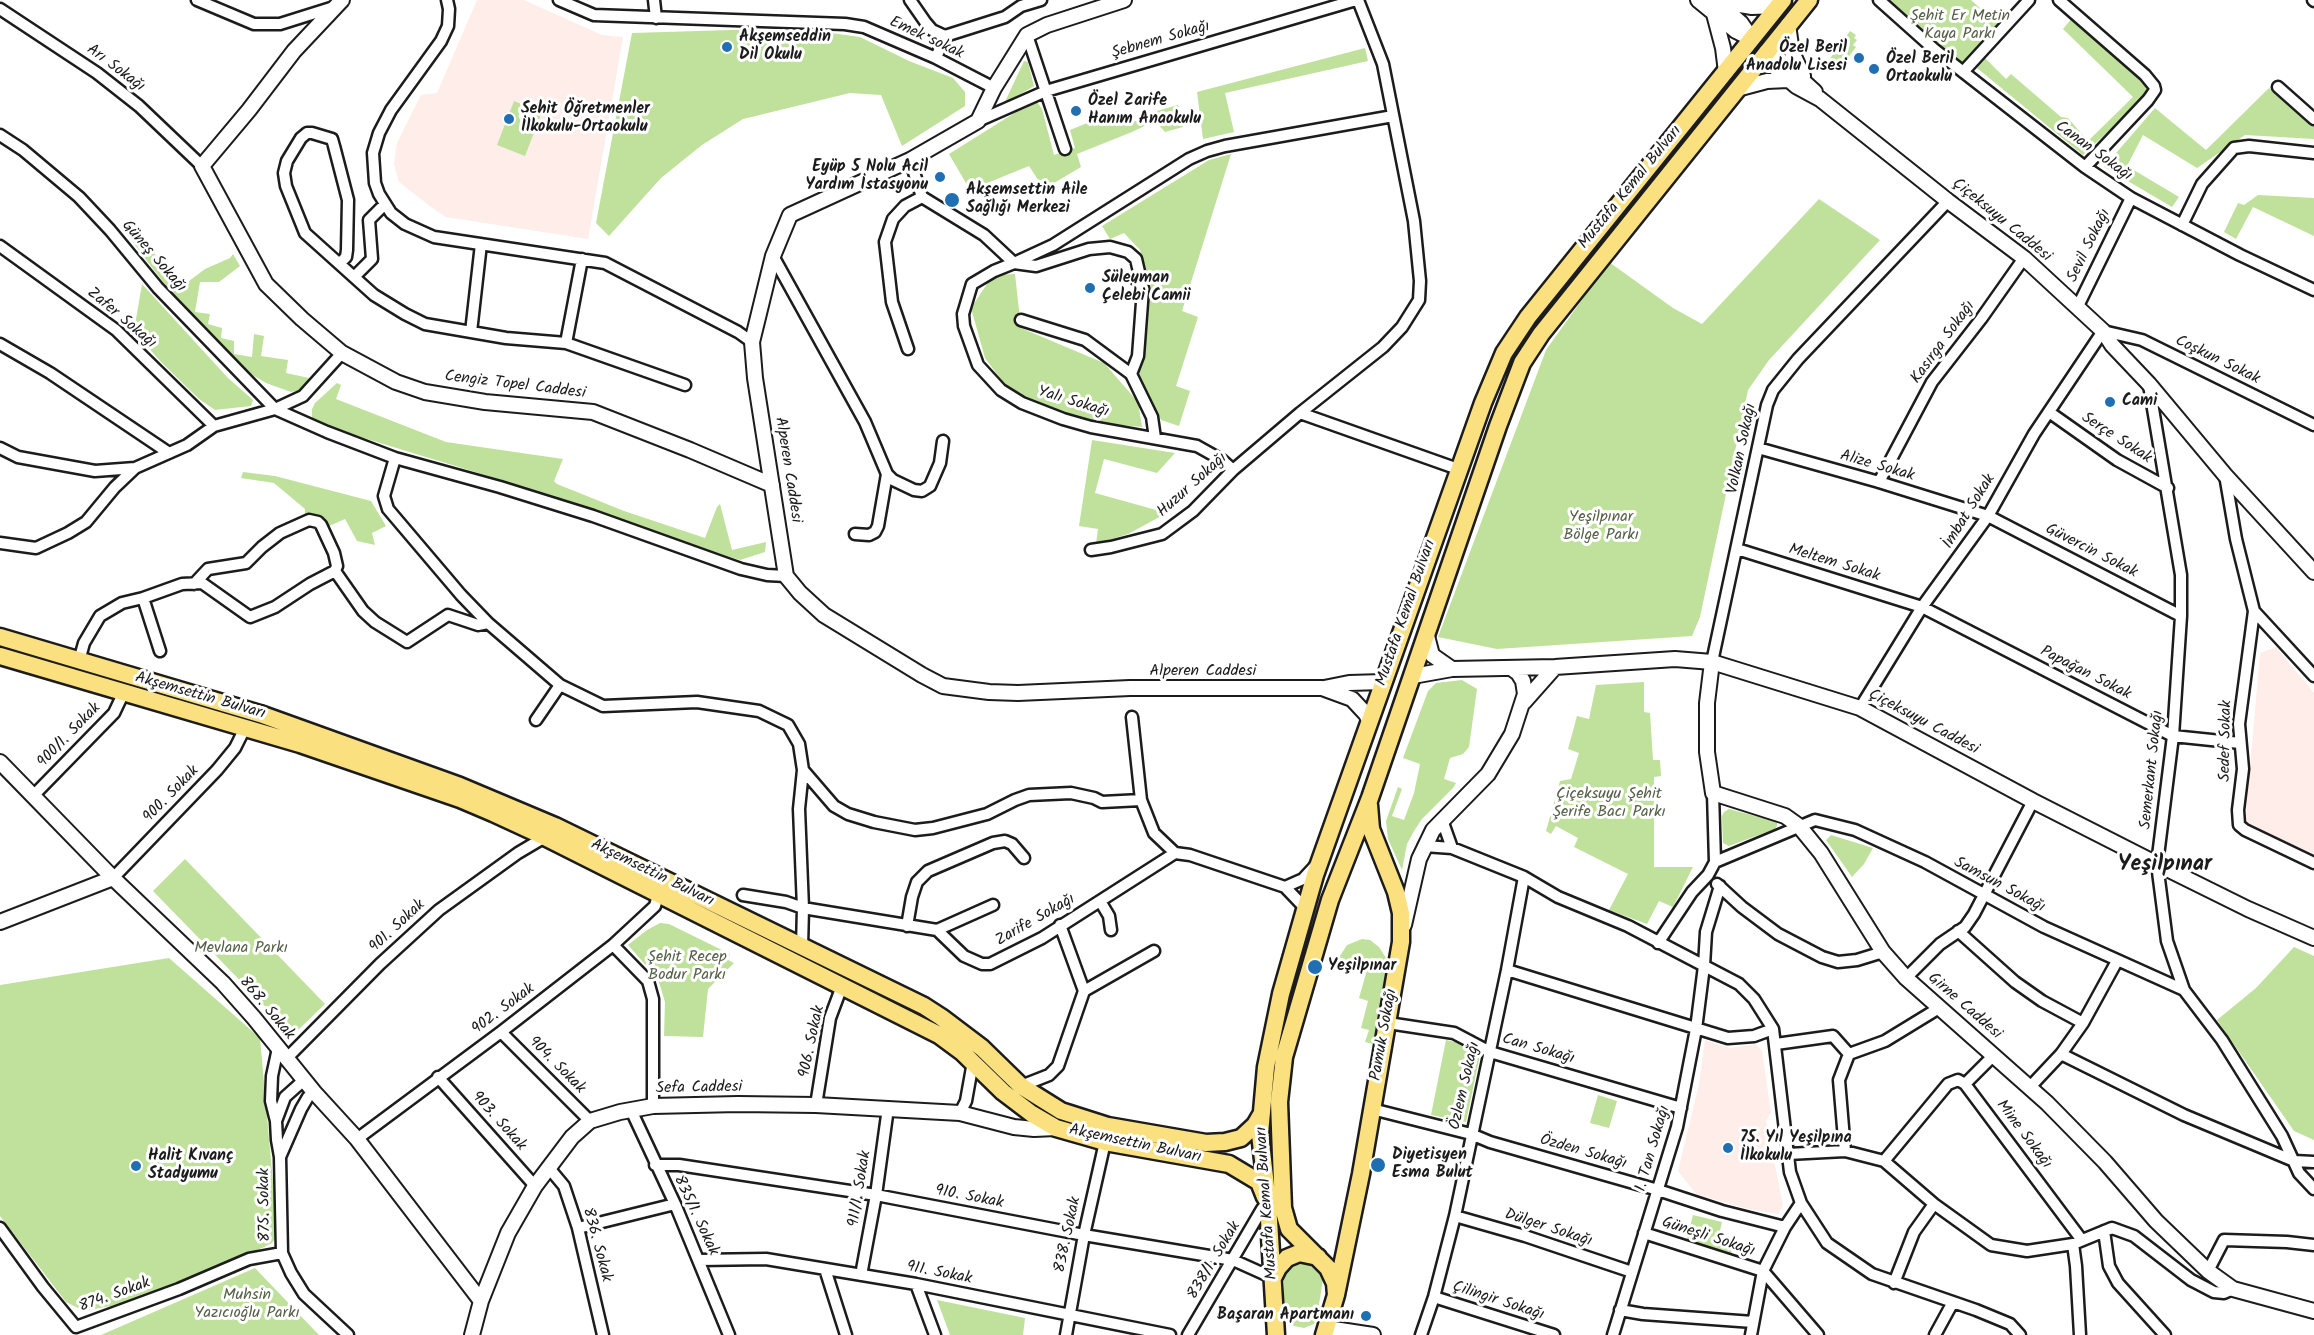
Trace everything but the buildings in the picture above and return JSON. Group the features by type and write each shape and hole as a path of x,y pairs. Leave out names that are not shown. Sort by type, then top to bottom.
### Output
{"main road":[{"name":"Mustafa Kemal Bulvarı","path":"1336,1295 1335,1283 1328,1269 1289,1229 1283,1208 1279,1102 1284,1057 1329,900 1370,798 1498,426 1517,375 1529,351 1809,0"},
{"name":"Mustafa Kemal Bulvarı","path":"1276,1335 1274,1278 1260,1134 1266,1066 1281,994 1322,858 1458,470 1496,369 1513,338 1612,210 1780,3"},
{"path":"1752,39 1766,52"},
{"name":"Akşemsettin Bulvarı","path":"0,637 260,714 460,786 555,826 941,1017 982,1048 1004,1072 1021,1086 1055,1108 1106,1134 1229,1164"},
{"name":"Akşemsettin Bulvarı","path":"0,656 123,694 300,744 460,799 545,837 939,1035 973,1062 1003,1092 1032,1114 1056,1128 1206,1143 1225,1142 1241,1138 1249,1132 1262,1112"},
{"path":"1383,682 1413,676"},
{"name":"Mustafa Kemal Bulvarı","path":"1370,798 1368,807 1371,829 1396,892 1401,913 1401,942"},
{"name":"Pamuk Sokağı","path":"1326,1332 1336,1295 1372,1109 1401,942"},
{"path":"1229,1164 1246,1163 1263,1158 1274,1152 1280,1143"},
{"path":"1229,1164 1260,1182 1268,1203"},
{"path":"1274,1278 1278,1268 1287,1258 1299,1253 1319,1258"},
{"path":"1275,1318 1280,1327 1291,1335"},
{"path":"1311,1335 1326,1332"}],"street":[{"path":"197,0 254,24 280,24 338,4"},
{"path":"447,0 448,26 441,41 392,110 379,133 373,153 373,169 379,195 391,213 405,224 434,237 605,263 738,332 752,342"},
{"name":"Emek sokak","path":"559,0 594,15 864,27 936,58 994,88"},
{"path":"654,0 656,18"},
{"path":"910,0 932,30 945,36 1005,17 1021,6 1041,0"},
{"path":"978,121 994,88 1027,35 1124,0"},
{"name":"Şebnem Sokağı","path":"978,121 1046,91 1357,0"},
{"name":"Huzur Sokağı","path":"1090,550 1162,534 1193,511 1233,470 1383,347 1402,327 1419,300 1420,281 1414,220 1383,64 1357,0"},
{"path":"1698,0 1752,7 1780,3"},
{"name":"Canan Sokağı","path":"1879,0 1935,50 2085,167 2131,198 2314,290"},
{"path":"1963,72 2029,0"},
{"path":"2059,0 2145,75 2155,90 2085,167"},
{"path":"202,166 294,51 338,4"},
{"path":"1715,4 1736,31 1752,39"},
{"path":"1715,4 1726,72"},
{"name":"Arı Sokağı","path":"0,9 97,73 139,106 202,166"},
{"path":"1788,25 1792,52 1805,81"},
{"path":"1027,35 1065,149"},
{"path":"936,58 945,36"},
{"name":"Çiçeksuyu Caddesi","path":"1766,52 1772,65 1788,80 1820,99"},
{"name":"Çiçeksuyu Caddesi","path":"1766,52 1776,57 1805,81 1820,99 2024,258 2103,331 2112,345 2149,384 2225,475 2314,572"},
{"path":"1737,88 1767,81 1788,80"},
{"path":"2278,87 2314,119"},
{"path":"910,160 922,197 984,234 1014,263 1053,245 1189,159 1206,152 1225,146 1393,116"},
{"name":"Alperen Caddesi","path":"978,121 910,160 790,215 773,256 752,342 755,378 786,576 800,593 824,615 922,675 943,686 957,689 1018,693 1130,688 1322,688"},
{"path":"340,263 346,257 347,250 348,200 332,139 307,133 286,161 284,173 286,186 305,233 374,295 425,324 566,343 685,385"},
{"name":"Güneş Sokağı","path":"0,135 23,150 79,197 158,288 275,409"},
{"path":"2182,225 2202,184 2234,148 2249,146 2314,153"},
{"name":"Cengiz Topel Caddesi","path":"202,166 267,284 302,319 342,352 396,382 425,392 485,402 593,412 772,485"},
{"path":"908,349 892,302 885,243 893,219 905,206 922,197"},
{"name":"Sevil Sokağı","path":"2077,308 2131,198"},
{"name":"Volkan Sokağı","path":"1712,662 1767,405 1773,390 1798,359 1948,201"},
{"path":"354,277 372,259 369,220 385,204"},
{"path":"471,332 481,244"},
{"name":"Zafer Sokağı","path":"0,246 116,330 214,426"},
{"name":"Yalı Sokağı","path":"1131,374 1138,356 1143,289 1136,259 1121,249 1110,247 1089,249 1036,266 1014,263 972,284 963,314 970,348 978,365 1001,390 1046,414 1091,427 1197,446 1222,460 1233,470"},
{"path":"773,256 865,422 887,474 893,480 914,490 922,490 930,486 940,463 943,441"},
{"name":"Kasırga Sokağı","path":"1879,482 1932,382 2024,258"},
{"path":"566,343 582,259"},
{"path":"1021,320 1085,340 1131,374 1152,417 1155,438"},
{"name":"İmbat Sokak","path":"1860,708 1922,607 1988,516 2049,412 2103,331"},
{"name":"Coşkun Sokak","path":"2103,331 2142,340 2314,425"},
{"path":"0,344 50,373 169,453"},
{"path":"0,448 18,457 95,471 135,468 187,445 214,426 275,409 303,396 342,352"},
{"name":"Semerkant Sokağı","path":"2149,384 2181,575 2181,616 2173,736 2157,864 2167,940 2184,990 2222,1040 2282,1136 2307,1184 2314,1190"},
{"path":"275,409 395,458 593,516 741,569 767,575 786,576"},
{"name":"Serçe Sokak","path":"2049,412 2117,460 2168,488"},
{"path":"1300,413 1458,470"},
{"name":"Alize Sokak","path":"1758,448 1988,516"},
{"path":"395,458 384,496 388,509 461,595 488,623 560,685 603,706 697,702 759,711 789,725 799,744 803,770 799,809 803,908 802,947"},
{"path":"0,543 36,548 68,533 86,522 115,487 135,468"},
{"path":"855,534 869,535 875,532 887,474"},
{"name":"Sedef Sokak","path":"2225,475 2236,539 2254,611 2239,724 2243,769 2238,810 2239,825 2245,830 2314,862"},
{"name":"Güvercin Sokak","path":"1988,516 2181,616"},
{"path":"194,584 208,569 246,563 262,546 280,533 309,520 321,525 334,553 336,571 363,611 375,622 407,642 448,615 478,625 488,623"},
{"name":"Meltem Sokak","path":"1737,549 1922,607"},
{"path":"79,661 84,643 100,616 110,608 122,603 182,584 202,583 250,617 275,607 310,584 336,571"},
{"path":"143,598 160,651"},
{"name":"Papağan Sokak","path":"1922,607 2173,736 2240,744"},
{"name":"Sedef Sokak","path":"2254,611 2314,676"},
{"path":"1427,636 1431,655 1452,669"},
{"name":"Çiçeksuyu Caddesi","path":"1413,676 1452,669 1555,667 1675,660 1712,662 1860,708 2033,801 2157,864 2248,909 2314,938"},
{"path":"1658,943 1715,862 1713,793 1707,752 1707,703 1712,662"},
{"name":"Pamuk Sokağı","path":"1401,942 1419,859 1424,846 1433,830 1497,762 1512,734 1524,702 1555,667"},
{"path":"1511,668 1518,673 1525,687 1524,702"},
{"path":"1322,688 1349,683 1383,682"},
{"path":"536,720 560,685"},
{"path":"1322,688 1352,699 1370,722"},
{"name":"900/1. Sokak","path":"33,796 114,713 123,694"},
{"path":"1132,717 1141,800 1154,833 1175,853 1190,855 1285,887 1306,909"},
{"name":"900. Sokak","path":"113,878 217,770 235,748 245,728"},
{"name":"868. Sokak","path":"0,762 113,878 223,983 314,1092 357,1138 481,1301"},
{"path":"803,770 834,806 848,814 915,830 933,828 987,814 1029,795 1071,793 1102,802 1141,800"},
{"name":"Girne Caddesi","path":"1713,793 1785,816 1799,826 1821,853 1883,952 1906,978 2030,1087 2105,1162 2156,1221 2208,1271 2233,1289 2314,1311"},
{"path":"1906,978 1940,944 1965,927 1984,896 2033,801"},
{"path":"1442,820 1452,848"},
{"name":"Samsun Sokağı","path":"1715,862 1815,820 1855,830 1925,862 1984,896 2117,961 2184,990"},
{"name":"901. Sokak","path":"282,1053 439,910 518,853 545,837"},
{"path":"907,926 917,882 928,871 993,843 1005,841 1012,844 1024,858"},
{"path":"1424,846 1452,848 1524,877 1558,897 1628,926 1739,984 1754,999 1773,1029 1790,1172 1801,1203 1827,1243 1872,1274 2010,1324 2020,1335"},
{"name":"Zarife Sokağı","path":"937,930 964,956 990,964 1024,948 1175,853"},
{"path":"1285,887 1303,879 1322,858"},
{"path":"1708,875 1742,906 1779,934 1822,957 1838,962 1857,960 1883,952"},
{"name":"Özlem Sokağı","path":"1421,1335 1434,1297 1455,1216 1507,970 1524,877"},
{"path":"0,922 113,878"},
{"name":"1. Tan Sokağı","path":"1613,1335 1681,1108 1696,1029 1706,932 1720,886"},
{"name":"902. Sokak","path":"357,1138 614,945 655,906 658,895"},
{"path":"743,895 786,902 803,908 937,930 993,905"},
{"path":"1100,901 1109,916 1111,930"},
{"path":"1021,1086 1049,1075 1058,1066 1084,991 1060,925"},
{"path":"1958,931 2015,982 2042,1001 2083,1023"},
{"path":"614,945 648,981 653,999 653,1106"},
{"path":"1084,991 1154,951"},
{"path":"2030,1087 2061,1054 2083,1023 2117,961"},
{"path":"1507,970 1728,1038 1754,1036 1773,1029"},
{"name":"906. Sokak","path":"816,1105 830,1018 842,986"},
{"path":"1845,1151 1839,1080 1849,1054 1885,1041 1939,1008"},
{"name":"Can Sokağı","path":"1388,1023 1454,1033 1490,1052 1681,1108"},
{"name":"904. Sokak","path":"501,1032 590,1121"},
{"path":"1776,1044 1833,1036 1849,1054"},
{"name":"875. Sokak","path":"282,1053 272,1076 271,1101 280,1157 282,1253 304,1294 348,1335"},
{"path":"2061,1054 2184,1115 2294,1161 2314,1162"},
{"path":"1884,1161 1948,1084 1958,1080 1965,1084 1994,1055"},
{"path":"960,1113 966,1101 973,1062"},
{"name":"903. Sokak","path":"438,1077 535,1186"},
{"path":"276,1121 285,1097 304,1080"},
{"name":"Mine Sokağı","path":"1965,1084 2077,1241"},
{"path":"280,1157 301,1109 314,1092"},
{"name":"Sefa Caddesi","path":"472,1335 481,1301 508,1233 535,1186 572,1137 590,1121 653,1106 816,1105 960,1113 1014,1127 1056,1128"},
{"name":"911/1. Sokak","path":"861,1275 876,1195 888,1108"},
{"name":"Özden Sokağı","path":"1372,1109 1471,1134 1490,1142 1658,1190 1722,1211 1785,1227"},
{"name":"835/1. Sokak","path":"631,1110 675,1204 729,1335"},
{"name":"838. Sokak","path":"1066,1335 1083,1235 1106,1134"},
{"path":"1788,1154 1845,1151 1884,1161 1934,1204 1991,1245 2027,1251 2077,1241 2112,1228 2134,1236 2191,1280 2214,1292 2224,1293 2233,1289"},
{"name":"910. Sokak","path":"655,1165 679,1165 876,1195 1083,1235 1233,1260 1274,1278"},
{"name":"836. Sokak","path":"549,1168 564,1186 578,1228 603,1335"},
{"name":"838/1. Sokak","path":"1188,1335 1262,1209 1268,1203"},
{"path":"1751,1335 1763,1271 1785,1227 1801,1203"},
{"path":"578,1228 675,1204"},
{"path":"1894,1283 1914,1232 1934,1204"},
{"name":"Dülger Sokağı","path":"1455,1216 1525,1236 1632,1272"},
{"name":"874. Sokak","path":"0,1228 77,1331 249,1259 282,1253"},
{"path":"2104,1230 2109,1266 2118,1283 2165,1335"},
{"name":"Güneşli Sokağı","path":"1644,1233 1763,1271"},
{"path":"2208,1271 2224,1240 2314,1245"},
{"path":"2077,1241 2080,1335"},
{"name":"911. Sokak","path":"699,1260 766,1259 916,1284 1170,1335"},
{"path":"825,1269 846,1335"},
{"path":"1763,1271 1818,1335"},
{"path":"916,1284 935,1335"},
{"name":"Çilingir Sokağı","path":"1434,1297 1554,1335"},
{"path":"1935,1335 1953,1302"},
{"path":"1620,1310 1643,1314 1753,1322"},
{"path":"1326,1332 1373,1335"}],"shaded area":[{"name":"Şehit Öğretmenler İlkokulu-Ortaokulu","path":"477,0 524,0 602,35 623,37 588,239 446,217 399,182 394,164 397,143 421,95 437,93"},
{"path":"2276,647 2314,693 2314,854 2245,824 2260,653"},
{"name":"75. Yıl Yeşilpına İlkokulu","path":"1705,1040 1730,1048 1756,1044 1762,1051 1771,1113 1766,1121 1783,1205 1778,1214 1748,1209 1696,1194 1678,1171 1699,1084"}],"green space":[{"name":"Şehit Er Metin Kaya Parkı","path":"1890,0 1971,0 1998,24 1963,65"},
{"path":"2072,18 2148,83 2146,96 2083,155 1977,68 1984,57 2006,79 2011,74 2061,117 2068,118 2088,141 2133,97 2063,29"},
{"path":"809,30 860,37 909,61 953,78 965,92 965,106 902,146 881,95 850,93 743,119 702,145 661,178 609,236 596,223 632,33"},
{"path":"1850,31 1856,35 1854,38 1857,40 1853,45 1856,47 1837,72 1826,64"},
{"path":"1365,48 1368,61 1225,93 1234,132 1203,139 1197,92"},
{"path":"1024,61 1028,62 1034,86 1004,104"},
{"path":"2269,88 2314,125 2314,139 2245,135 2197,168 2143,135 2127,166 2179,197 2172,207 2104,167 2155,108 2206,150"},
{"path":"514,101 542,112 525,156 497,145"},
{"path":"1032,102 1037,102 1042,109 1054,155 1075,148 1070,130 1117,111 1120,125 1143,119 1143,115 1178,105 1183,127 1165,132 1155,121 1077,154 1081,167 1044,189 1029,166 970,190 949,154"},
{"path":"1231,154 1182,311 1198,317 1176,386 1190,391 1179,426 1161,420 1139,376 1150,281 1140,250 1124,233 1110,239 1102,226 1209,160"},
{"path":"2258,195 2314,198 2314,236 2253,207 2236,239 2224,232 2238,203 2244,205"},
{"name":"Yeşilpınar Bölge Parkı","path":"1819,199 1880,240 1769,360 1748,390 1700,617 1692,636 1497,649 1438,637 1546,350 1609,262 1673,308 1702,324"},
{"path":"128,220 181,287 205,269 230,258 233,254 240,266 219,282 200,282 195,312 210,314 208,324 222,328 221,338 234,341 234,354 252,357 254,334 264,336 261,356 288,360 286,373 309,378 301,390 291,392 266,383 251,374 227,353 186,311 150,265 121,226"},
{"path":"1015,274 1021,328 1104,363 1138,402 1142,427 1088,422 1008,389 985,358 971,308 993,275"},
{"path":"142,284 228,378 253,400 251,406 215,410 199,399 160,361 134,331"},
{"path":"337,383 341,385 336,399 446,442 563,459 554,481 557,484 624,511 705,538 720,504 732,550 766,542 765,552 740,560 547,494 318,424 312,418 312,409 315,403"},
{"path":"1092,440 1175,453 1157,473 1104,459 1095,493 1167,513 1128,534 1096,544 1098,529 1079,526"},
{"path":"243,472 275,476 371,501 386,526 372,533 375,545 357,541 345,519 327,527 324,517 305,516 305,509 274,483 241,478"},
{"path":"1462,680 1477,689 1469,747 1463,754 1450,758 1444,779 1456,783 1422,819 1414,831 1407,844 1402,870 1388,839 1386,821 1398,787 1402,789 1392,816 1404,820 1414,793 1420,764 1403,758 1428,691 1436,683"},
{"name":"Çiçeksuyu Şehit Şerife Bacı Parkı","path":"1644,682 1644,712 1650,713 1653,760 1660,760 1661,776 1654,777 1654,867 1693,867 1673,907 1659,901 1647,924 1609,910 1628,874 1574,847 1578,838 1556,826 1551,834 1546,831 1560,781 1571,779 1579,753 1568,749 1577,716 1589,719 1596,685"},
{"path":"1729,809 1777,822 1777,826 1775,829 1729,846 1723,843 1722,816"},
{"path":"1831,835 1873,848 1864,864 1852,877 1826,840"},
{"name":"Mevlana Parkı","path":"185,859 325,1004 293,1035 153,891"},
{"name":"Şehit Recep Bodur Parkı","path":"660,923 669,924 730,954 728,960 734,963 708,989 703,1037 664,1036 665,1002 658,979 628,945"},
{"path":"1310,923 1314,933 1275,1071 1271,1076 1298,954"},
{"path":"1362,939 1370,940 1379,947 1388,961 1373,1044 1365,1042 1369,1030 1361,1028 1368,1001 1359,998 1367,970 1338,959 1347,945"},
{"path":"2294,947 2314,956 2314,1140 2294,1131 2217,1020 2256,988"},
{"name":"Halit Kıvanç Stadyumu","path":"169,958 260,1038 275,1205 280,1226 278,1235 272,1243 262,1248 127,1303 84,1311 66,1302 0,1216 0,985"},
{"path":"1446,1040 1472,1046 1480,1055 1466,1122 1431,1115"},
{"path":"1598,1095 1617,1101 1609,1128 1590,1123"},
{"path":"1693,1215 1722,1222 1719,1235 1735,1239 1731,1254 1686,1242"},
{"path":"1297,1262 1315,1264 1323,1279 1317,1317 1314,1324 1304,1328 1294,1326 1287,1321 1284,1311 1284,1276"},
{"name":"Muhsin Yazıcıoğlu Parkı","path":"255,1268 319,1335 101,1335"},
{"path":"937,1300 1025,1318 1023,1335 950,1335"}],"place":[{"name":"Akşemseddin Dil Okulu","path":"727,47"},
{"name":"Özel Beril Anadolu Lisesi","path":"1859,58"},
{"name":"Özel Beril Ortaokulu","path":"1874,69"},
{"name":"Özel Zarife Hanım Anaokulu","path":"1076,111"},
{"name":"Şehit Öğretmenler İlkokulu-Ortaokulu","path":"509,119"},
{"name":"Eyüp 5 Nolu Acil Yardım İstasyonu","path":"940,177"},
{"name":"Akşemsettin Aile Sağlığı Merkezi","path":"952,200"},
{"name":"Süleyman Çelebi Camii","path":"1090,288"},
{"name":"Cami","path":"2110,402"},
{"name":"Yeşilpınar","path":"1315,967"},
{"name":"75. Yıl Yeşilpına İlkokulu","path":"1728,1148"},
{"name":"Diyetisyen Esma Bulut","path":"1378,1165"},
{"name":"Halit Kıvanç Stadyumu","path":"136,1166"},
{"name":"Başaran Apartmanı","path":"1366,1316"}],"district":[{"name":"Yeşilpınar","path":"2165,866"}]}
